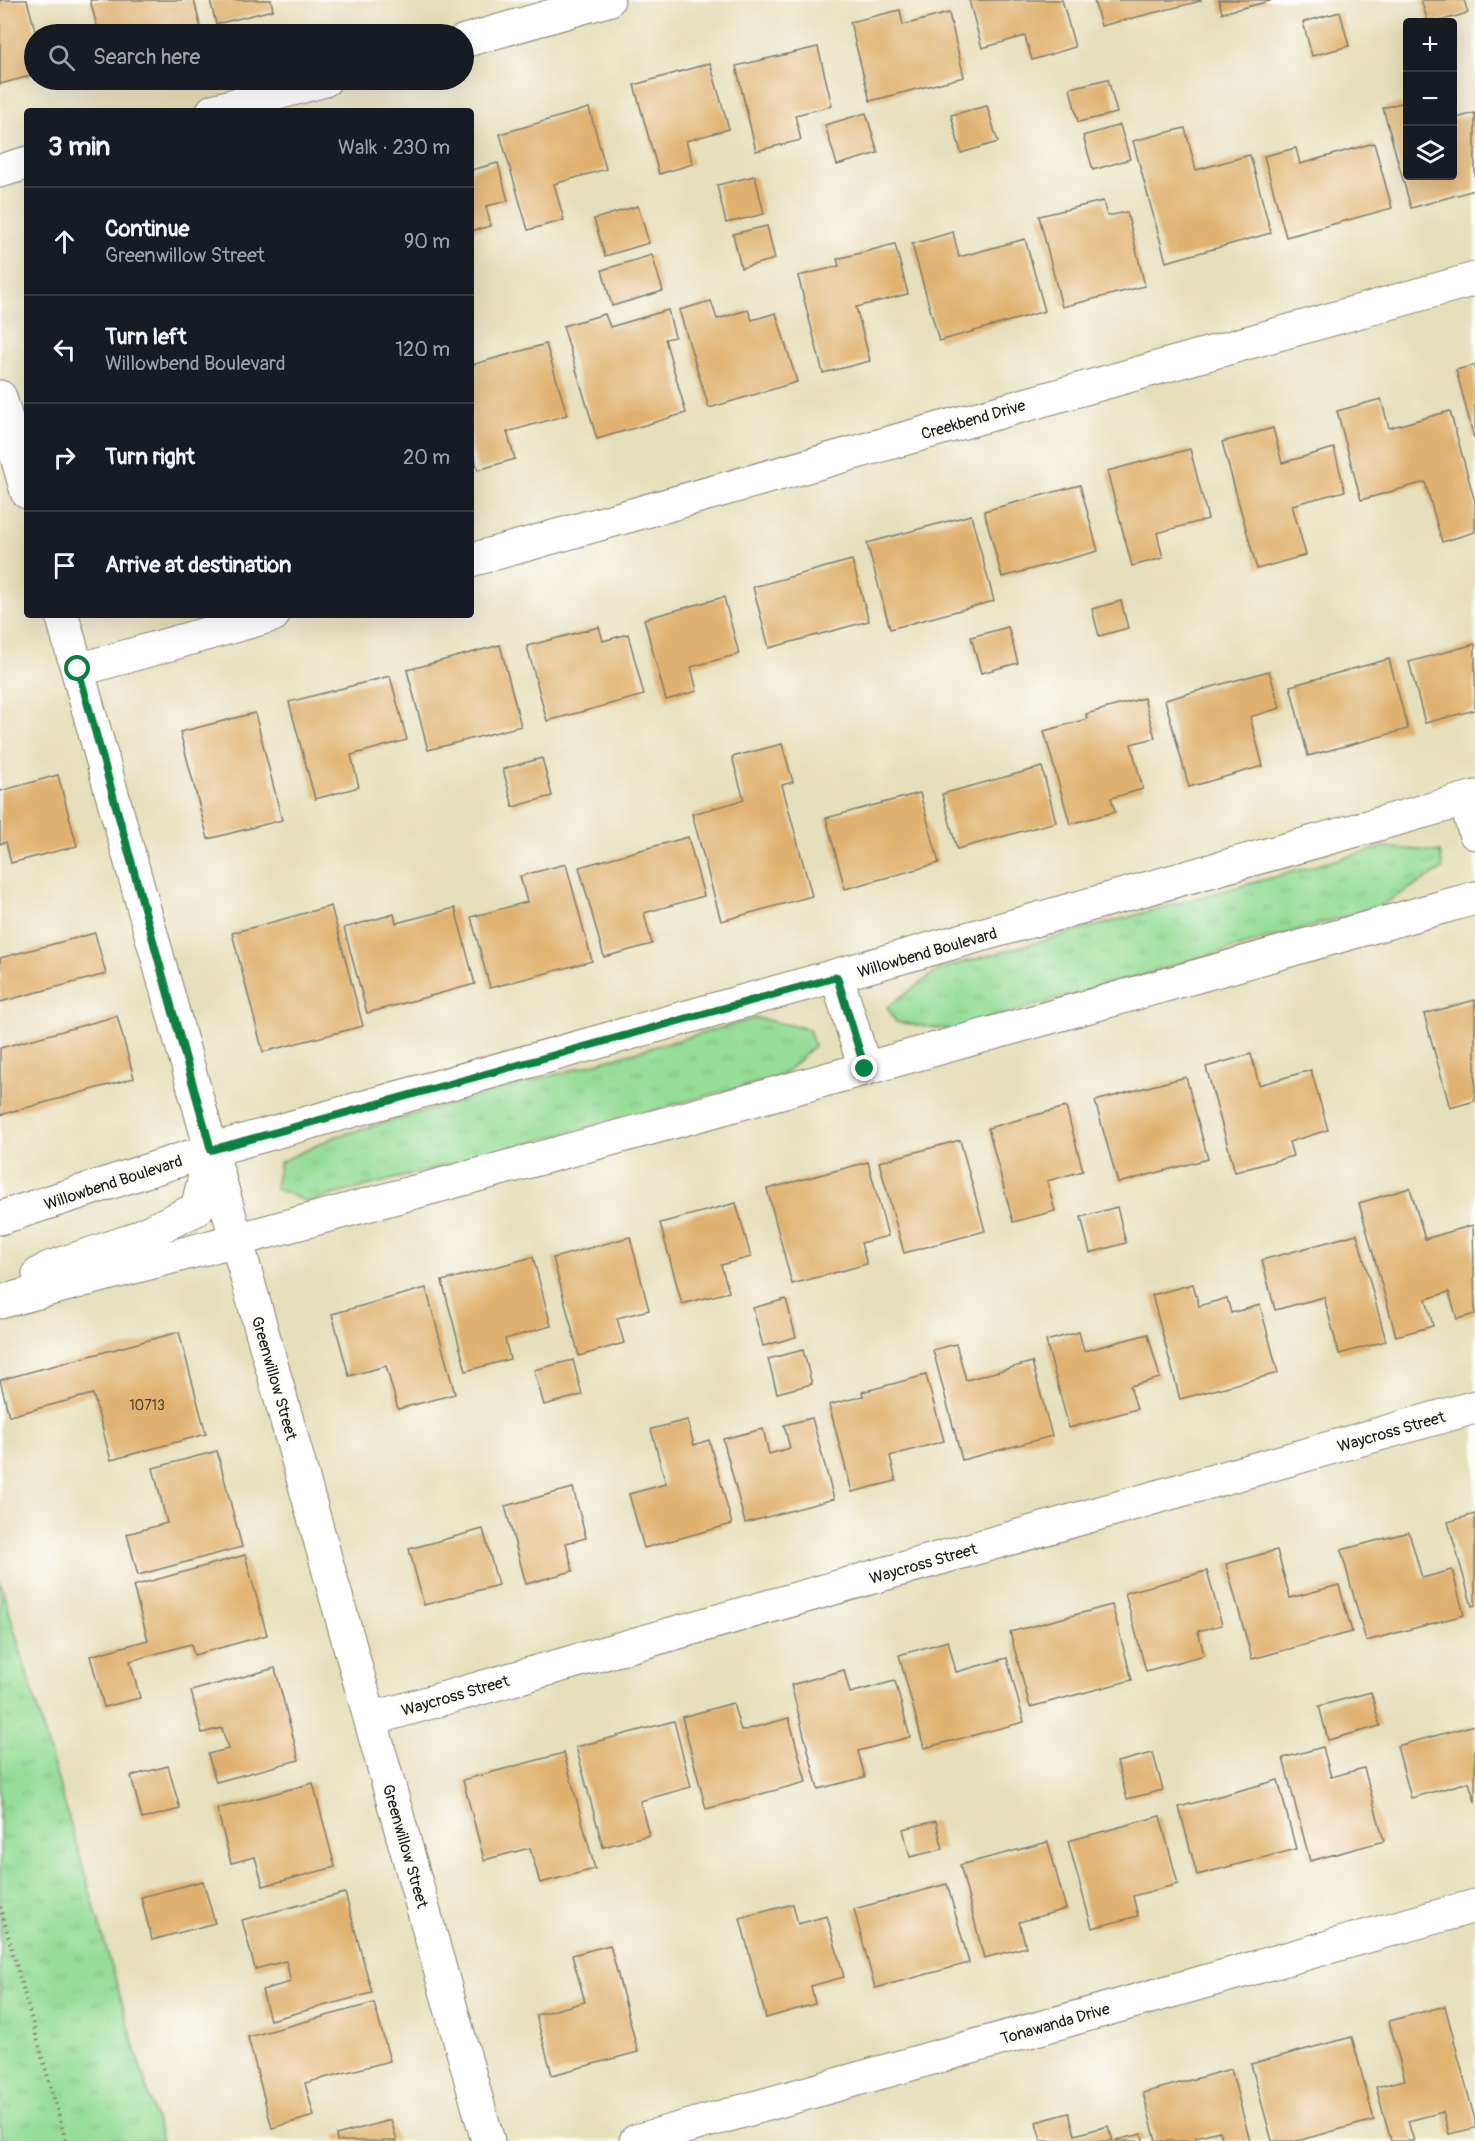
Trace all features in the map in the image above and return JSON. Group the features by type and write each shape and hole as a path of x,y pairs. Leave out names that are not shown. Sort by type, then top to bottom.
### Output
{"street":[{"path":"474,37 608,0"},
{"path":"224,108 289,90"},
{"path":"0,171 24,164"},
{"name":"Creekbend Drive","path":"474,559 1475,279"},
{"path":"0,397 24,481"},
{"name":"Greenwillow Street","path":"63,618 488,2141"},
{"path":"78,669 262,618"},
{"path":"1470,799 1475,833"},
{"name":"Willowbend Boulevard","path":"0,1218 211,1150 1470,799"},
{"path":"0,1302 236,1241 865,1069 1475,898"},
{"path":"837,977 865,1069"},
{"path":"0,1296 49,1268 130,1241 197,1209 211,1150"},
{"name":"Waycross Street","path":"371,1719 1475,1407"},
{"name":"Tonawanda Drive","path":"636,2141 1475,1906"}],"path":[{"path":"0,1907 66,2141"}],"green space":[{"path":"1383,847 1440,852 1443,869 1378,907 950,1030 896,1022 887,1007 940,969"},
{"path":"756,1018 809,1029 814,1046 782,1076 307,1202 275,1188 280,1162 337,1136"},
{"path":"0,1580 162,2141 0,2141"}],"building":[{"path":"0,0 27,0 33,24 24,24 24,78 0,84"},
{"path":"90,0 194,0 200,24 96,24"},
{"path":"210,0 271,0 273,10 216,24"},
{"path":"969,0 1062,0 1075,47 1032,60 1025,36 982,48"},
{"path":"1094,0 1201,0 1201,1 1101,26"},
{"path":"1219,0 1269,0 1270,1 1222,13"},
{"path":"1421,0 1464,0 1468,13 1450,18 1427,18"},
{"path":"900,10 903,25 949,13 964,77 870,101 850,22"},
{"path":"1340,12 1349,46 1312,56 1303,22"},
{"path":"818,47 832,106 795,115 801,140 756,151 736,66"},
{"path":"710,63 729,129 686,141 693,164 659,174 634,85"},
{"path":"1108,79 1117,113 1078,122 1070,88"},
{"path":"1403,102 1403,179 1383,108"},
{"path":"987,106 998,142 961,153 951,115"},
{"path":"589,108 606,169 554,184 564,220 528,230 500,134"},
{"path":"866,113 878,153 837,165 825,125"},
{"path":"1475,113 1475,190 1411,208 1403,180 1457,180 1457,118"},
{"path":"1120,125 1130,159 1093,170 1083,136"},
{"path":"1185,128 1196,170 1250,155 1271,233 1166,262 1133,141"},
{"path":"1374,143 1392,208 1286,237 1264,156 1296,148 1300,164"},
{"path":"498,163 508,201 486,206 491,226 474,230 474,169"},
{"path":"755,176 764,214 726,223 717,185"},
{"path":"1103,201 1107,216 1127,212 1145,286 1062,307 1039,216"},
{"path":"638,206 649,243 605,256 594,219"},
{"path":"767,226 775,259 741,268 733,234"},
{"path":"953,232 959,257 1025,239 1045,311 939,341 912,244"},
{"path":"895,244 908,294 856,307 870,361 823,373 798,276 839,266 837,259"},
{"path":"652,255 663,291 612,306 602,270"},
{"path":"711,301 717,319 748,310 752,320 776,313 797,382 709,408 679,310"},
{"path":"668,310 675,337 665,339 686,413 597,439 563,326 605,314 610,327"},
{"path":"546,344 567,415 507,432 515,459 478,470 474,456 474,364"},
{"path":"1475,365 1475,438 1474,438 1456,370"},
{"path":"1381,399 1389,428 1450,411 1475,502 1475,532 1442,542 1425,482 1361,500 1337,411"},
{"path":"1273,428 1282,463 1334,448 1345,491 1292,505 1306,555 1257,569 1222,442"},
{"path":"1190,449 1208,519 1157,533 1163,558 1132,566 1107,471"},
{"path":"1080,485 1098,551 1002,577 984,511"},
{"path":"971,515 994,601 890,629 867,543"},
{"path":"852,560 869,621 769,648 753,587"},
{"path":"724,597 739,654 691,667 697,691 666,700 644,619"},
{"path":"1121,601 1128,628 1099,636 1092,609"},
{"path":"599,627 603,641 628,634 644,695 547,721 527,646"},
{"path":"1008,627 1018,663 981,673 971,637"},
{"path":"1475,644 1475,710 1425,723 1409,662"},
{"path":"500,645 521,726 428,750 407,670"},
{"path":"1389,659 1408,729 1308,756 1290,686"},
{"path":"1269,671 1280,708 1250,717 1263,766 1189,787 1165,700"},
{"path":"390,676 407,740 351,755 359,787 315,799 289,702"},
{"path":"1144,698 1155,738 1131,744 1143,789 1111,798 1115,812 1070,824 1044,731 1087,719 1086,714"},
{"path":"255,713 282,820 208,839 180,732"},
{"path":"782,744 793,782 782,785 812,896 721,921 692,814 744,800 732,757"},
{"path":"542,758 552,796 513,807 503,769"},
{"path":"1042,767 1056,822 957,849 942,794"},
{"path":"58,775 77,846 11,863 6,842 0,844 0,791"},
{"path":"920,793 939,863 845,889 826,818"},
{"path":"688,837 704,896 644,913 652,944 604,957 579,867"},
{"path":"566,864 592,961 490,988 471,917 527,902 520,876"},
{"path":"331,906 363,1026 263,1052 232,933"},
{"path":"455,908 475,984 367,1013 344,928 394,914 396,923"},
{"path":"95,933 106,974 0,1002 0,958"},
{"path":"1475,1000 1475,1101 1450,1108 1424,1014"},
{"path":"117,1016 134,1078 0,1115 0,1048"},
{"path":"1251,1054 1259,1085 1311,1070 1328,1130 1289,1142 1293,1156 1235,1172 1206,1067"},
{"path":"1186,1077 1208,1159 1118,1183 1095,1101"},
{"path":"1066,1107 1083,1171 1047,1181 1055,1211 1013,1222 988,1128"},
{"path":"960,1140 985,1231 904,1253 879,1162"},
{"path":"868,1162 888,1236 861,1243 867,1264 792,1284 767,1189"},
{"path":"1410,1188 1425,1239 1473,1225 1475,1314 1457,1319 1449,1292 1426,1299 1433,1326 1396,1336 1359,1203"},
{"path":"736,1203 751,1257 721,1265 729,1292 682,1304 660,1223"},
{"path":"1117,1207 1126,1243 1090,1253 1081,1217"},
{"path":"1357,1234 1386,1341 1339,1354 1324,1297 1275,1310 1262,1260"},
{"path":"630,1237 649,1310 617,1318 624,1343 579,1356 553,1258"},
{"path":"533,1257 551,1326 505,1339 510,1359 466,1371 442,1281"},
{"path":"1193,1284 1199,1306 1227,1298 1231,1313 1260,1305 1278,1373 1180,1399 1152,1295"},
{"path":"426,1288 455,1394 398,1409 386,1366 349,1376 332,1314"},
{"path":"786,1299 796,1337 763,1346 753,1308"},
{"path":"179,1332 206,1434 111,1460 93,1394 9,1416 0,1380"},
{"path":"1079,1332 1084,1351 1148,1334 1160,1378 1130,1386 1137,1409 1069,1428 1046,1341"},
{"path":"956,1344 966,1380 1032,1362 1052,1436 962,1460 933,1350"},
{"path":"803,1350 812,1384 777,1393 768,1359"},
{"path":"573,1360 582,1395 544,1405 534,1370"},
{"path":"926,1375 944,1441 890,1456 896,1481 852,1492 829,1405 863,1396 862,1392"},
{"path":"812,1418 834,1499 745,1523 723,1439 763,1429 769,1454 790,1448 784,1425"},
{"path":"687,1420 694,1445 709,1440 732,1524 644,1548 629,1494 666,1484 651,1429"},
{"path":"217,1451 242,1547 138,1575 127,1534 167,1523 153,1468"},
{"path":"573,1488 586,1538 566,1543 573,1571 526,1584 505,1506"},
{"path":"1475,1514 1475,1605 1472,1606 1448,1522"},
{"path":"483,1529 498,1585 424,1605 409,1549"},
{"path":"1409,1532 1422,1578 1452,1570 1464,1615 1366,1641 1341,1550"},
{"path":"1277,1550 1290,1598 1339,1585 1352,1632 1252,1659 1226,1564"},
{"path":"245,1555 267,1635 194,1655 191,1644 130,1661 140,1698 104,1707 90,1656 148,1640 133,1586"},
{"path":"1207,1571 1222,1625 1198,1631 1204,1655 1146,1671 1125,1593"},
{"path":"1112,1605 1132,1680 1030,1707 1010,1632"},
{"path":"948,1641 956,1672 1007,1658 1024,1722 924,1748 899,1655"},
{"path":"275,1668 299,1760 216,1782 208,1754 228,1749 222,1728 202,1733 191,1691"},
{"path":"844,1670 850,1693 895,1681 910,1737 858,1751 865,1777 818,1789 791,1685"},
{"path":"1371,1692 1380,1726 1328,1740 1319,1706"},
{"path":"733,1703 741,1731 789,1718 806,1782 706,1809 682,1717"},
{"path":"674,1721 691,1787 640,1801 649,1835 603,1847 576,1747"},
{"path":"1475,1725 1475,1802 1469,1782 1411,1798 1397,1746"},
{"path":"1323,1747 1331,1777 1364,1768 1384,1841 1310,1861 1283,1758"},
{"path":"564,1753 595,1869 540,1883 530,1848 484,1860 463,1780"},
{"path":"1153,1753 1163,1790 1127,1799 1117,1762"},
{"path":"168,1766 180,1809 142,1819 131,1776"},
{"path":"1278,1780 1296,1849 1197,1875 1179,1807"},
{"path":"313,1783 335,1867 263,1886 255,1857 231,1863 217,1809"},
{"path":"1160,1816 1178,1884 1133,1896 1138,1916 1092,1928 1068,1841"},
{"path":"936,1821 943,1849 910,1857 903,1829"},
{"path":"1048,1842 1066,1909 1019,1922 1026,1947 984,1958 960,1865"},
{"path":"203,1881 215,1923 152,1940 141,1897"},
{"path":"947,1884 969,1963 875,1988 854,1909"},
{"path":"345,1893 372,1993 270,2020 262,1990 291,1982 286,1961 255,1969 242,1920"},
{"path":"793,1904 798,1924 827,1916 844,1977 811,1986 815,2004 766,2018 740,1918"},
{"path":"610,1945 638,2052 552,2075 536,2015 585,2002 572,1955"},
{"path":"374,2003 390,2061 305,2083 314,2116 272,2128 248,2037"},
{"path":"1445,2006 1475,2120 1475,2128 1449,2134 1443,2112 1408,2121 1414,2141 1391,2141 1376,2087 1405,2080 1389,2021"},
{"path":"1352,2037 1374,2120 1297,2141 1272,2141 1251,2064"},
{"path":"1231,2069 1250,2141 1222,2141 1219,2131 1196,2137 1197,2141 1156,2141 1143,2093"},
{"path":"1069,2113 1075,2135 1108,2126 1113,2141 1041,2141 1036,2122"},
{"path":"391,2120 397,2141 337,2141 336,2135"},
{"path":"1142,2134 1143,2141 1116,2141 1116,2140"}],"route":[{"path":"78,669 211,1150 837,977 865,1069"}]}
